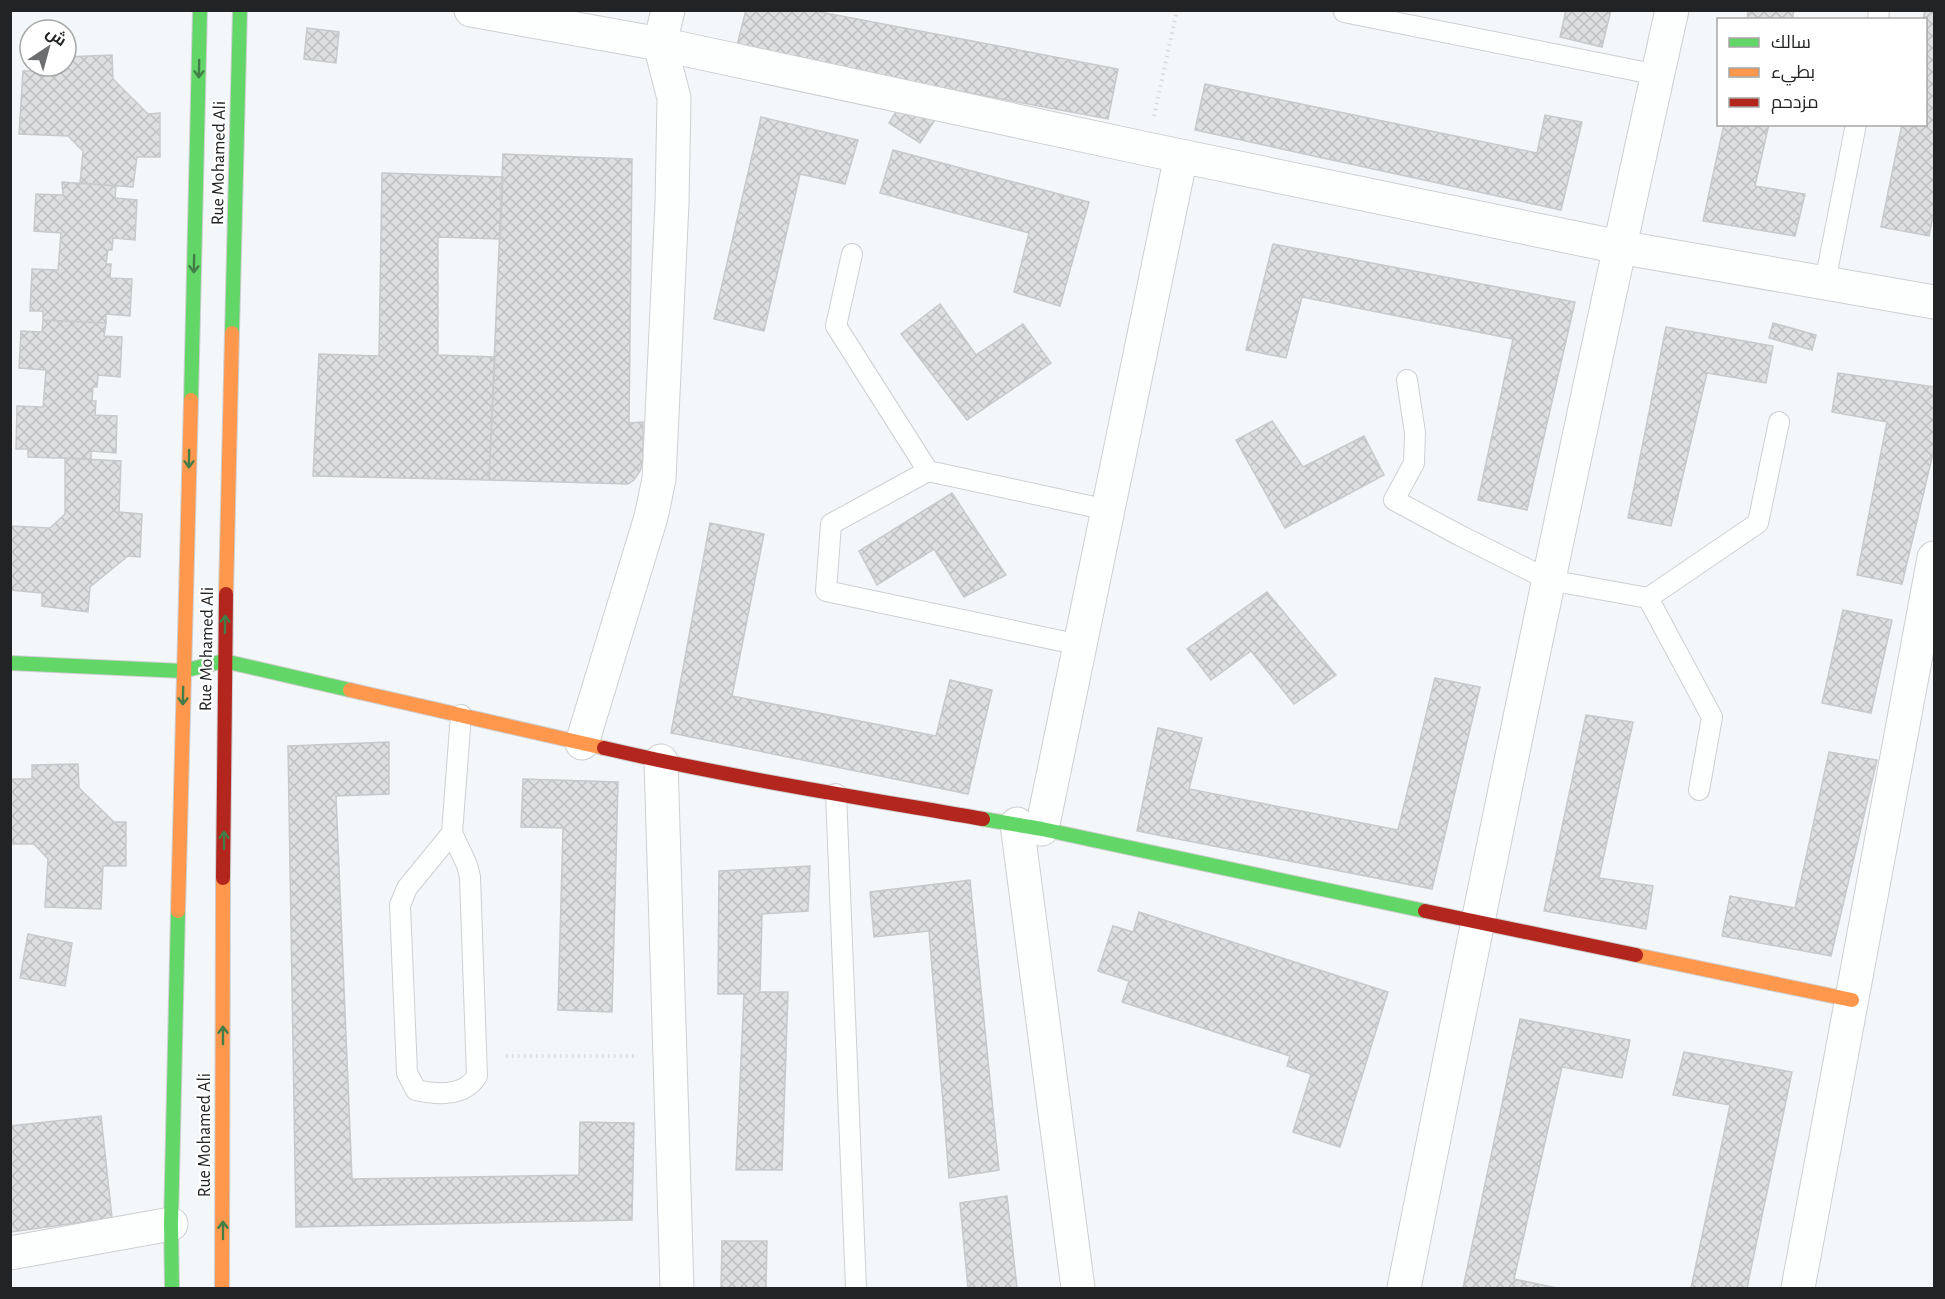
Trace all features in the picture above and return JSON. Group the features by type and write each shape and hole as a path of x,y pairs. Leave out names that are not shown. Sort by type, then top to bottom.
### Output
{"street":[{"path":"172,1288 171,1224 183,670 200,10"},
{"name":"Rue Mohamed Ali","path":"222,1288 224,661 240,10"},
{"path":"471,10 660,44 1147,149 1619,247 1935,302"},
{"path":"582,743 651,517 659,479 672,203 674,98 660,44 668,10"},
{"path":"1404,1288 1477,922 1619,247 1672,10"},
{"path":"1078,1288 1030,826 1080,645 1181,156"},
{"path":"1798,1288 1935,558"},
{"path":"10,663 183,670 224,661 661,761 836,794 1030,826 1852,1000"},
{"path":"661,761 677,1288"},
{"path":"10,1253 171,1224"}],"lane":[{"path":"1344,12 1658,75"},
{"path":"1825,282 1856,126"},
{"path":"852,254 836,326 928,471"},
{"path":"1407,380 1415,433 1414,463 1394,500 1549,580 1648,598 1758,523 1779,422"},
{"path":"1080,645 826,591 831,524 928,471 1108,510"},
{"path":"1648,598 1712,717 1700,790"},
{"path":"452,833 407,888 399,904 407,1074 416,1090 432,1094 458,1092 472,1085 477,1076 471,877 452,833 461,715"},
{"path":"836,794 856,1288"}],"path":[{"path":"1147,149 1177,10"},
{"path":"506,1056 670,1056"}],"building":[{"path":"746,10 810,10 1118,69 1108,119 736,49"},
{"path":"1566,10 1611,10 1602,47 1560,37"},
{"path":"1748,10 1794,10 1792,18 1747,18"},
{"path":"1925,10 1934,10 1934,211 1929,236 1881,227 1902,126 1927,126 1927,18 1923,18"},
{"path":"307,28 339,32 336,63 304,59"},
{"path":"112,55 113,79 148,114 160,113 160,157 137,157 133,187 80,183 83,151 68,136 19,134 23,78 78,78 78,56"},
{"path":"1205,84 1537,153 1545,115 1582,122 1561,210 1195,130"},
{"path":"910,89 942,109 920,143 889,123"},
{"path":"761,117 858,140 845,184 800,174 764,331 714,319"},
{"path":"1724,126 1769,126 1755,186 1805,194 1795,236 1703,221"},
{"path":"893,150 1089,202 1060,306 1014,292 1029,233 880,193"},
{"path":"503,154 632,159 629,423 643,422 643,461 640,471 628,484 489,480"},
{"path":"382,173 503,177 500,239 438,237 438,355 495,357 489,480 313,476 319,354 379,356"},
{"path":"62,182 116,186 115,198 137,200 135,240 113,238 112,250 108,250 106,264 111,264 110,278 132,279 130,316 106,314 106,323 43,320 43,311 30,311 32,269 58,270 61,233 34,231 36,194 63,195"},
{"path":"1273,244 1575,302 1527,510 1478,500 1513,339 1302,297 1286,358 1246,350"},
{"path":"940,304 976,355 1023,324 1051,363 967,420 901,334"},
{"path":"43,320 106,323 104,336 122,337 120,377 98,375 97,387 93,387 92,401 96,401 95,415 117,416 116,453 91,451 91,459 28,457 28,449 16,449 17,406 43,407 46,370 19,368 21,331 42,332"},
{"path":"1773,323 1816,335 1812,350 1769,338"},
{"path":"1666,327 1773,346 1766,383 1707,373 1671,526 1628,518"},
{"path":"1838,373 1934,387 1934,449 1902,584 1857,575 1887,422 1832,412"},
{"path":"1272,421 1303,467 1364,436 1384,475 1285,528 1236,440"},
{"path":"65,458 121,461 119,512 142,514 140,557 128,556 90,587 88,612 42,606 42,593 10,590 10,526 50,528 65,514"},
{"path":"952,493 1006,575 964,597 934,549 877,585 859,551"},
{"path":"710,523 764,534 732,696 936,736 950,680 992,690 968,794 671,733"},
{"path":"1267,592 1336,675 1294,704 1251,651 1211,680 1187,649"},
{"path":"1843,610 1892,620 1871,713 1822,703"},
{"path":"1435,678 1480,687 1432,889 1137,831 1158,728 1202,738 1189,789 1398,830"},
{"path":"1586,715 1633,722 1599,878 1653,886 1646,929 1544,911"},
{"path":"389,742 389,794 336,796 352,1179 579,1175 580,1122 634,1123 632,1220 296,1227 288,746"},
{"path":"1829,752 1877,760 1831,956 1722,936 1730,896 1795,908"},
{"path":"78,764 79,788 114,822 126,822 126,866 103,866 101,909 45,907 48,859 34,844 10,844 10,779 32,779 32,765"},
{"path":"523,779 618,782 612,1012 558,1010 563,828 521,827"},
{"path":"810,866 808,911 762,914 760,992 788,992 782,1170 736,1170 744,994 718,994 719,871"},
{"path":"970,880 999,1170 949,1178 929,931 874,937 870,892"},
{"path":"1139,912 1388,992 1340,1147 1293,1132 1311,1074 1287,1066 1290,1056 1122,1002 1129,981 1098,971 1113,926 1133,932"},
{"path":"28,934 72,943 65,986 20,978"},
{"path":"1520,1019 1630,1040 1622,1078 1562,1067 1514,1279 1557,1288 1463,1288"},
{"path":"1684,1052 1792,1072 1747,1288 1691,1288 1730,1105 1673,1095"},
{"path":"101,1116 112,1218 11,1232 10,1126"},
{"path":"1007,1196 1017,1288 968,1288 960,1203"},
{"path":"722,1241 767,1241 766,1288 721,1288"}],"traffic: fast":[{"path":"191,400 200,10"},
{"path":"232,333 240,10"},
{"path":"10,663 183,671 224,661 350,690"},
{"path":"983,819 1042,829 1425,911"},
{"path":"172,1288 171,1224 178,911"}],"traffic: slow":[{"path":"226,594 232,333"},
{"path":"178,911 191,400"},
{"path":"350,690 604,748"},
{"path":"222,1288 223,878"},
{"path":"1636,955 1852,1000"}],"traffic: jam":[{"path":"223,878 226,594"},
{"path":"604,748 840,795 983,819"},
{"path":"1425,911 1636,955"}]}
